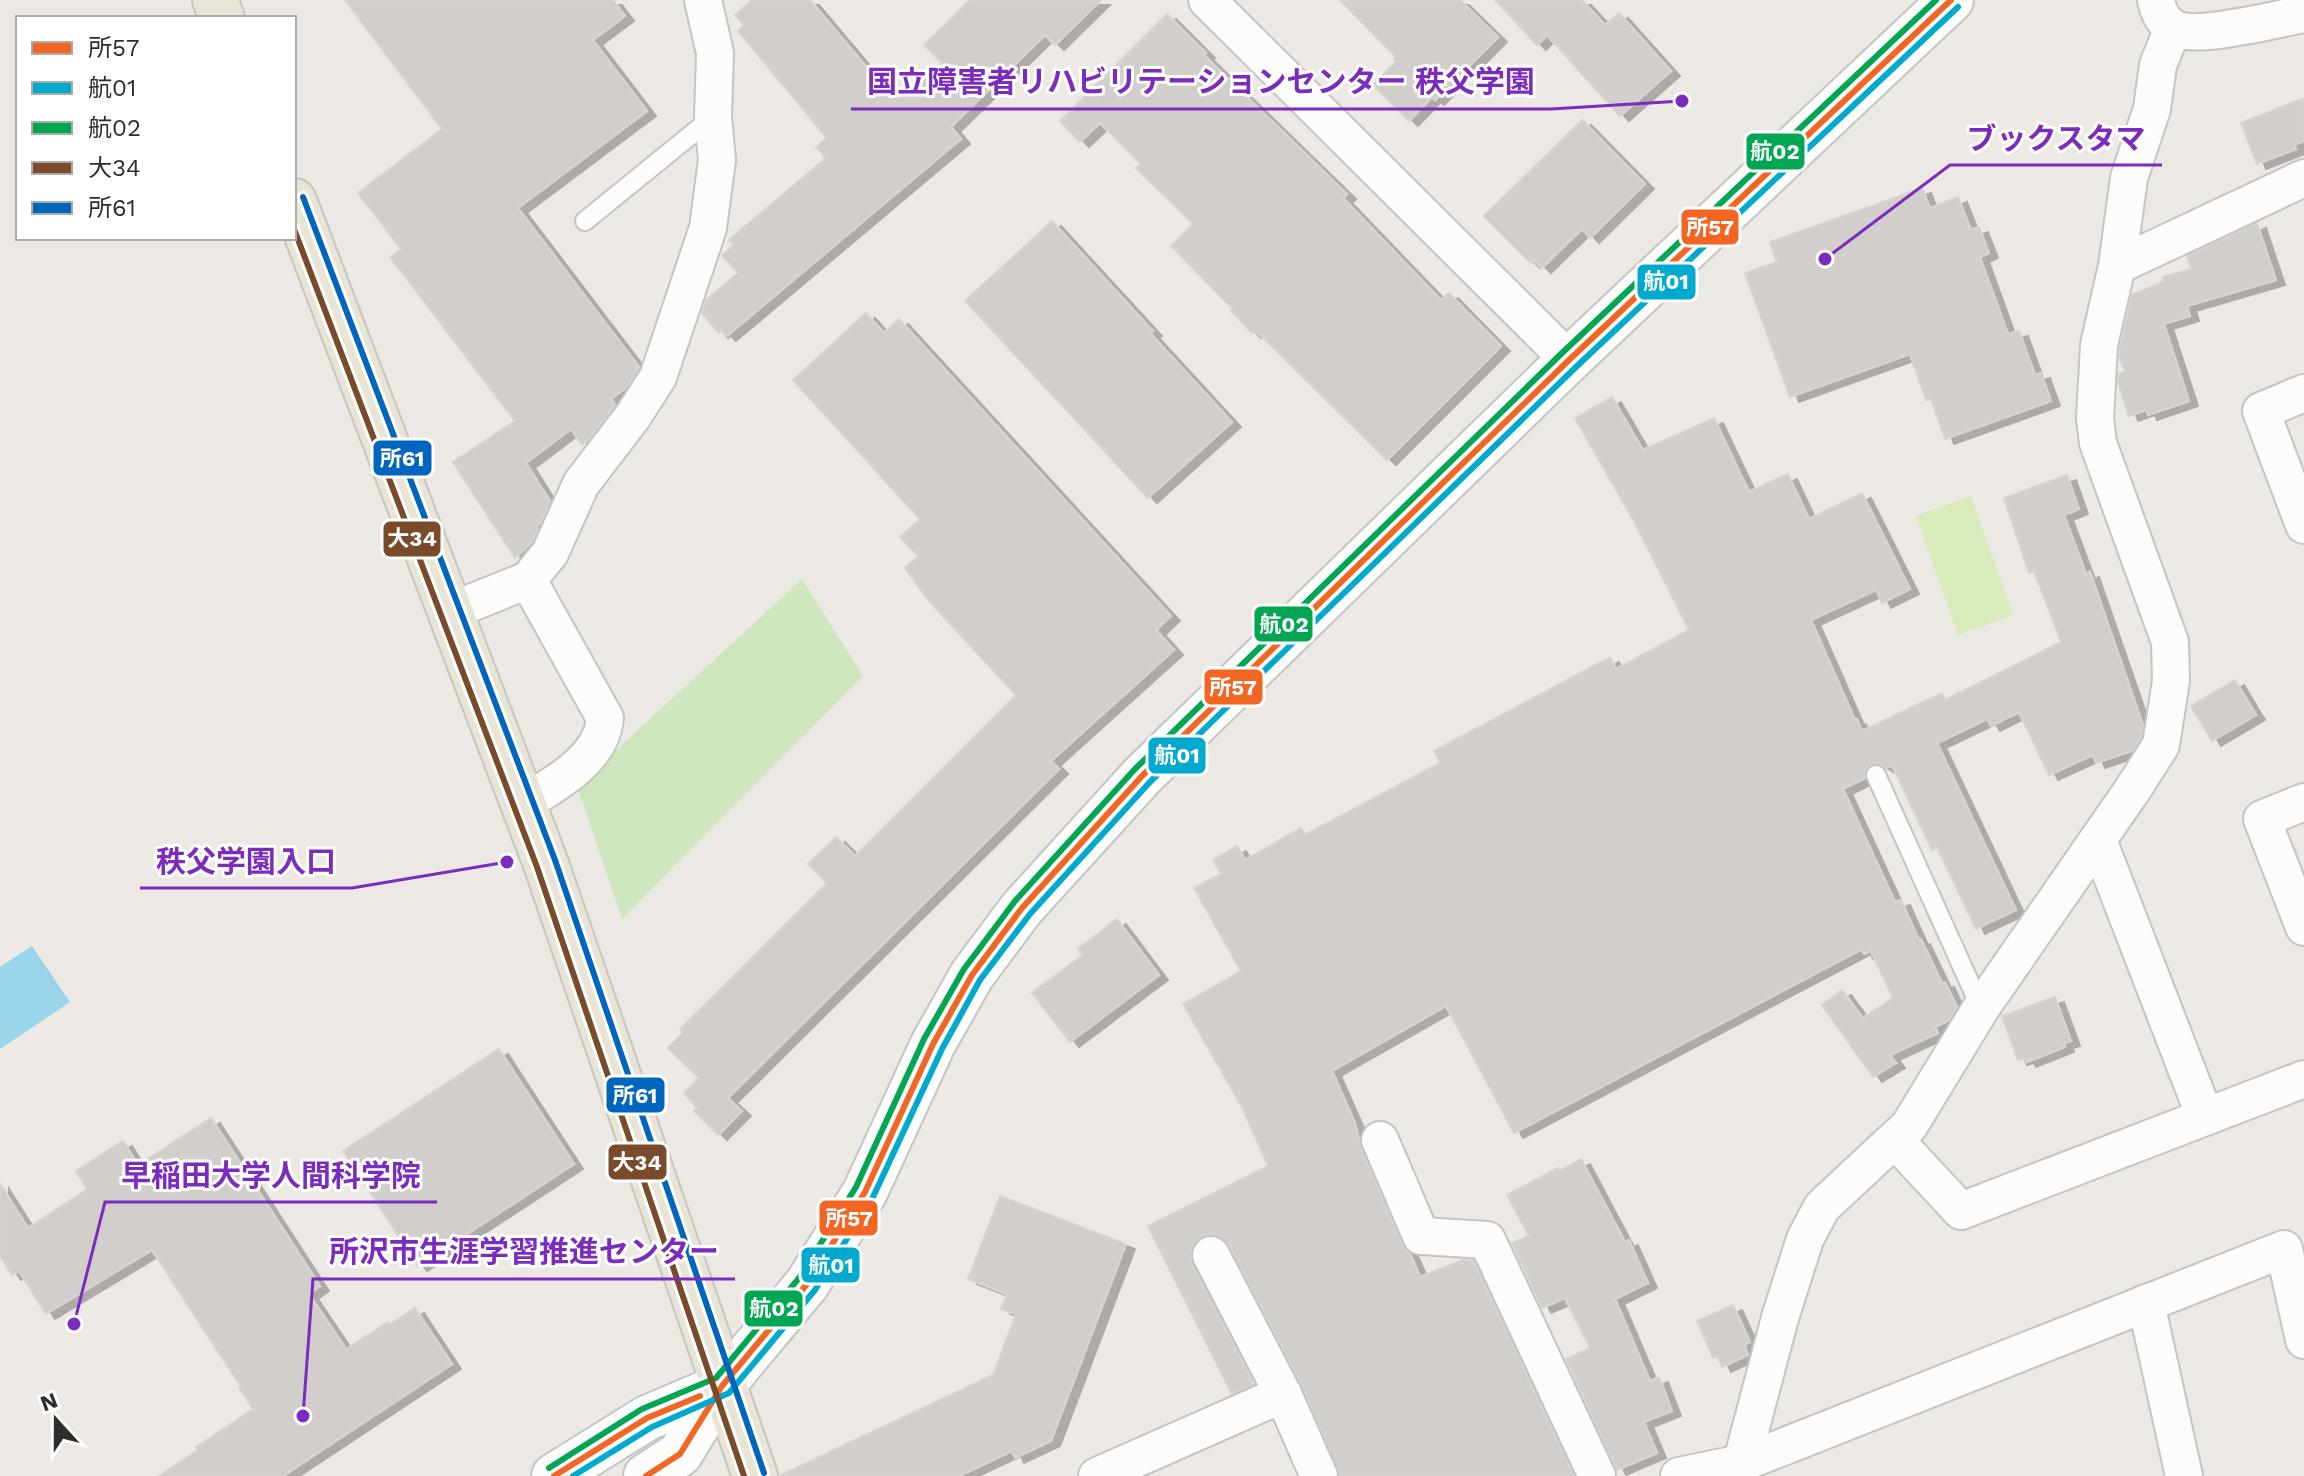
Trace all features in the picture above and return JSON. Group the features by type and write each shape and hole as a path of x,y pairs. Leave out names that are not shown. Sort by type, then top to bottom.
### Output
{"main road":[{"path":"296,206 524,803 755,1476"}],"street":[{"path":"451,611 528,580 550,553 581,484 633,416 658,377 708,228 717,160 713,117 715,53 703,0"},
{"path":"1207,0 1569,360"},
{"path":"646,1476 680,1454 722,1386 816,1271 865,1192 933,1044 972,975 1022,908 1142,776 1935,6"},
{"path":"1740,1470 1780,1318 1805,1239 1822,1207 1909,1126 1981,1008 2161,745 2171,681 2170,642 2098,443 2095,418 2099,345 2117,266 2129,178 2152,109 2164,14 2192,34 2304,14"},
{"path":"2117,266 2304,178"},
{"path":"2304,393 2261,411 2304,525"},
{"path":"524,803 563,778 593,750 604,732 605,718 528,580"},
{"path":"2304,802 2262,819 2304,927"},
{"path":"2098,840 2205,1117"},
{"path":"1895,1140 1961,1211 2304,1079"},
{"path":"1380,1140 1421,1236 1487,1240 1597,1476"},
{"path":"1679,1476 1740,1470 2294,1245 2304,1340"},
{"path":"1211,1255 1283,1394 1319,1476"},
{"path":"2146,1303 2173,1472"},
{"path":"554,1476 647,1418 722,1386"},
{"path":"1097,1476 1144,1467 1283,1394"}],"lane":[{"path":"585,221 713,117"},
{"path":"1876,775 1981,1008"}],"green space":[{"path":"1971,496 2013,615 1958,635 1916,516"},
{"path":"802,579 863,676 622,919 577,786"}],"water":[{"path":"32,946 70,1002 0,1049 0,967"}],"building":[{"path":"345,0 613,0 625,16 593,40 647,111 518,208 639,367 627,387 611,399 615,405 589,439 582,444 571,429 526,463 550,501 540,524 536,526 538,529 532,542 515,558 453,462 515,421 390,257 401,249 358,193 442,129"},
{"path":"752,0 810,0 895,101 942,63 924,45 970,0 1101,0 1055,45 1045,35 951,127 961,139 727,336 721,330 719,333 702,313 706,300 738,273 722,255 734,245 729,240 826,158 816,147 827,138 738,31 744,25 735,15"},
{"path":"1340,0 1460,0 1498,37 1435,100 1432,97 1409,121 1373,85 1396,62 1396,57"},
{"path":"1495,0 1582,0 1605,25 1619,13 1671,71 1620,116 1547,35 1537,45"},
{"path":"1167,14 1206,53 1204,55 1347,194 1343,198 1441,300 1449,293 1501,346 1387,460 1255,330 1252,333 1231,311 1233,309 1171,246 1193,224 1136,168 1141,164 1100,123 1080,142 1060,121"},
{"path":"2304,98 2304,141 2294,145 2296,149 2257,164 2241,123"},
{"path":"1582,120 1645,184 1590,238 1582,229 1542,268 1534,260 1531,263 1484,216"},
{"path":"1922,188 1930,208 1958,197 1971,230 1979,227 1989,253 1980,257 2008,334 2019,331 2035,375 2041,373 2051,401 1945,439 1931,399 1926,400 1910,354 1790,397 1745,273 1777,262 1770,242"},
{"path":"1052,221 1232,422 1148,498 965,301"},
{"path":"2257,223 2276,280 2187,306 2190,316 2164,324 2189,401 2148,415 2146,410 2129,416 2118,374 2125,372 2119,357 2132,295 2164,281 2163,277 2191,269 2187,256"},
{"path":"866,313 884,333 899,319 1171,616 1156,630 1174,650 1051,761 1059,769 728,1098 742,1111 718,1135 694,1111 697,1108 684,1093 699,1078 668,1048 683,1033 680,1029 827,883 808,864 836,837 855,856 1016,695 929,601 905,568 918,556 900,537 920,519 793,380"},
{"path":"1612,397 1643,450 1714,418 1749,492 1788,474 1809,519 1862,493 1910,589 1882,603 1876,590 1811,620 1862,731 1942,693 1945,700 2061,642 2034,571 2029,573 2004,498 2067,475 2079,509 2064,515 2086,574 2090,572 2143,725 2141,737 2132,751 2096,763 2093,755 2049,775 2019,712 1991,726 1987,719 1937,743 2016,910 1976,929 1937,847 1932,850 1892,765 1886,768 1878,763 1870,764 1865,778 1843,789 1895,902 1901,900 1919,940 1957,1007 1949,1020 1935,1027 1938,1033 1890,1055 1896,1063 1873,1077 1822,1005 1842,990 1863,1018 1893,998 1871,951 1864,954 1862,949 1514,1133 1446,1006 1332,1071 1402,1244 1410,1253 1420,1277 1463,1260 1473,1260 1574,1476 1340,1476 1302,1386 1229,1245 1222,1237 1211,1234 1202,1236 1193,1244 1190,1255 1192,1265 1254,1384 1232,1394 1148,1226 1268,1166 1242,1107 1183,1004 1241,971 1194,888 1221,874 1213,860 1237,846 1245,860 1301,828 1305,835 1440,763 1434,751 1610,657 1616,669 1689,630 1635,523 1575,418"},
{"path":"2235,680 2256,715 2212,741 2191,706"},
{"path":"1117,919 1159,975 1070,1042 1032,993 1083,955 1078,949"},
{"path":"2055,997 2071,1041 2064,1043 2065,1047 2027,1062 2025,1058 2018,1060 2002,1016"},
{"path":"499,1049 574,1164 418,1266 343,1151"},
{"path":"211,1118 320,1286 309,1294 346,1349 415,1308 452,1364 283,1476 159,1476 253,1409 152,1250 46,1314 19,1271 12,1275 0,1256 0,1184 28,1228 87,1189 76,1171 123,1141 138,1165"},
{"path":"1581,1159 1625,1242 1629,1240 1648,1283 1615,1299 1650,1381 1659,1377 1672,1411 1644,1422 1657,1453 1617,1470 1566,1359 1590,1348 1565,1298 1542,1308 1512,1243 1529,1236 1507,1195"},
{"path":"1000,1196 1126,1244 1051,1441 1015,1458 1012,1451 959,1476 779,1476 993,1375 1016,1314 1001,1309 1007,1294 968,1279"},
{"path":"1733,1305 1750,1342 1744,1345 1748,1355 1722,1367 1717,1356 1713,1358 1697,1321"}],"transit line":[{"name":"航02","path":"549,1468 642,1409 716,1378 799,1278 856,1187 924,1039 964,969 1015,901 1135,769 1562,353 1936,0"},
{"name":"所57","path":"646,1476 680,1454 722,1386 807,1284 865,1192 933,1044 972,975 1022,908 1142,776 1569,360 1951,0"},
{"name":"航01","path":"573,1476 652,1427 729,1393 815,1290 873,1197 942,1049 980,980 1030,914 1149,783 1576,367 1958,7"},
{"name":"所61","path":"303,197 555,860 764,1473"},
{"name":"大34","path":"296,234 537,867 744,1476"},
{"name":"所57","path":"554,1476 647,1418 700,1396"}],"place":[{"name":"国立障害者リハビリテーションセンター 秩父学園","path":"1682,101"},
{"name":"ブックスタマ","path":"1825,259"},
{"name":"秩父学園入口","path":"507,862"},
{"name":"早稲田大学人間科学院","path":"74,1324"},
{"name":"所沢市生涯学習推進センター","path":"303,1416"}]}
